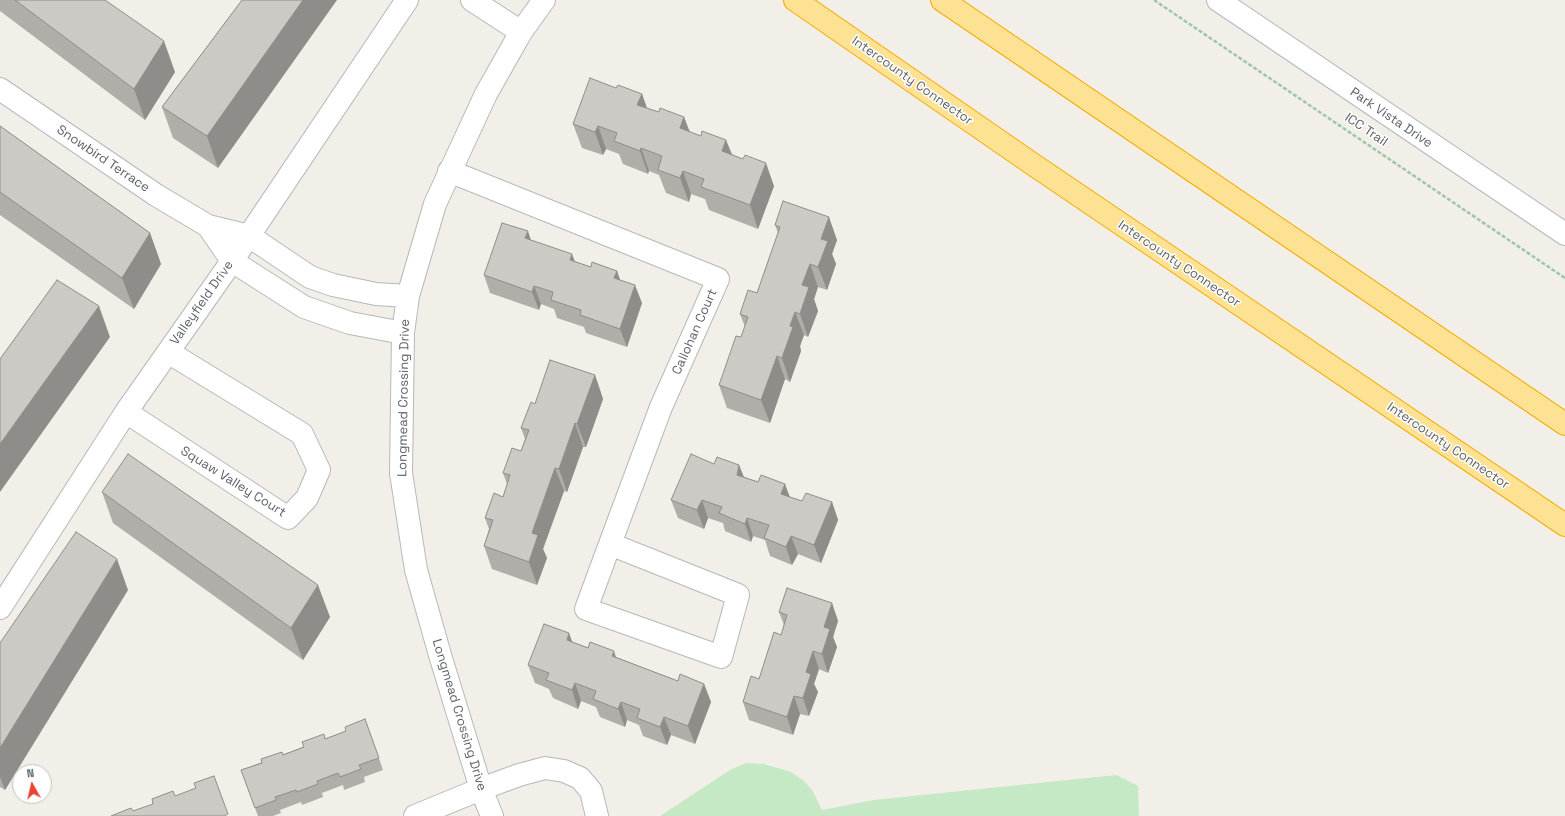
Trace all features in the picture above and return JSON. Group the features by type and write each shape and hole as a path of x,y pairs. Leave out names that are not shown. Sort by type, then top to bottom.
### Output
{"highway":[{"name":"Intercounty Connector","path":"795,0 1031,163 1565,525"},
{"path":"942,0 1565,424"}],"street":[{"name":"Valleyfield Drive","path":"0,608 126,412 232,261 407,0"},
{"path":"472,0 521,32"},
{"name":"Longmead Crossing Drive","path":"492,816 481,789 416,570 401,473 403,333 408,296 435,204 486,94 521,32 544,0"},
{"name":"Park Vista Drive","path":"1218,0 1565,234"},
{"name":"Snowbird Terrace","path":"0,89 156,195 208,226 249,236 310,277 333,285 376,294 408,296"},
{"name":"Callohan Court","path":"449,171 718,279 661,407 610,544 586,609 721,657 738,595 610,544"},
{"name":"Snowbird Terrace","path":"208,226 232,261 304,307 350,323 403,333"},
{"name":"Squaw Valley Court","path":"126,412 288,518 307,498 319,470 302,434 168,352"},
{"path":"415,816 481,789 545,768 564,771 580,778 592,791 597,816"}],"path":[{"name":"ICC Trail","path":"1154,0 1565,278"}],"green space":[{"path":"746,763 764,764 791,772 804,781 812,790 822,810 874,800 1116,775 1138,786 1139,816 660,816 730,770"}],"building":[{"path":"15,0 105,0 164,41 134,89"},
{"path":"242,0 303,0 207,136 162,107"},
{"path":"590,78 616,88 618,85 642,94 637,105 659,112 660,108 684,117 680,128 701,136 702,131 726,140 722,151 743,159 745,155 766,163 750,205 701,187 704,179 683,171 680,178 658,170 662,156 641,148 640,151 614,141 617,133 598,126 595,132 573,124"},
{"path":"0,126 150,233 122,278 0,192"},
{"path":"783,201 829,217 821,239 828,241 818,267 810,264 802,285 809,287 800,314 795,312 790,326 793,327 782,358 777,356 761,400 719,385 736,336 741,337 748,317 740,314 748,290 757,293 780,227 775,225"},
{"path":"502,223 528,231 525,238 572,254 570,260 591,267 592,262 617,271 614,278 635,285 620,329 580,315 581,310 551,300 553,292 534,286 532,292 484,275"},
{"path":"57,280 99,306 0,444 0,359"},
{"path":"550,360 595,375 577,424 575,423 559,469 555,468 532,533 538,535 529,562 484,546 493,520 485,518 494,493 503,497 510,475 503,473 512,448 521,451 529,430 521,428 531,402 535,404"},
{"path":"128,454 318,585 291,628 102,492"},
{"path":"691,454 714,464 717,457 739,465 737,475 758,482 761,475 785,484 781,494 802,501 806,493 832,502 814,545 791,536 786,547 764,538 769,525 747,518 745,524 719,513 722,507 702,500 697,510 671,500"},
{"path":"76,532 117,559 0,748 0,643"},
{"path":"787,588 832,603 824,627 830,629 822,654 813,651 806,672 811,674 803,698 794,696 787,717 743,702 751,676 759,679 774,632 781,635 787,615 779,612"},
{"path":"544,624 569,633 567,640 588,648 590,642 614,651 612,656 678,681 680,674 704,684 688,726 664,717 660,727 637,718 640,709 621,702 618,709 593,699 596,691 575,683 572,690 546,680 549,673 528,665"},
{"path":"365,719 379,758 359,765 361,769 340,777 338,773 317,781 318,784 297,792 296,790 275,797 276,800 255,808 241,770 262,763 261,759 282,752 283,755 304,747 302,742 324,734 325,739 346,731 345,727"},
{"path":"214,776 228,814 224,816 111,816 131,808 133,811 153,804 152,799 173,791 175,796 196,788 194,783"}]}
